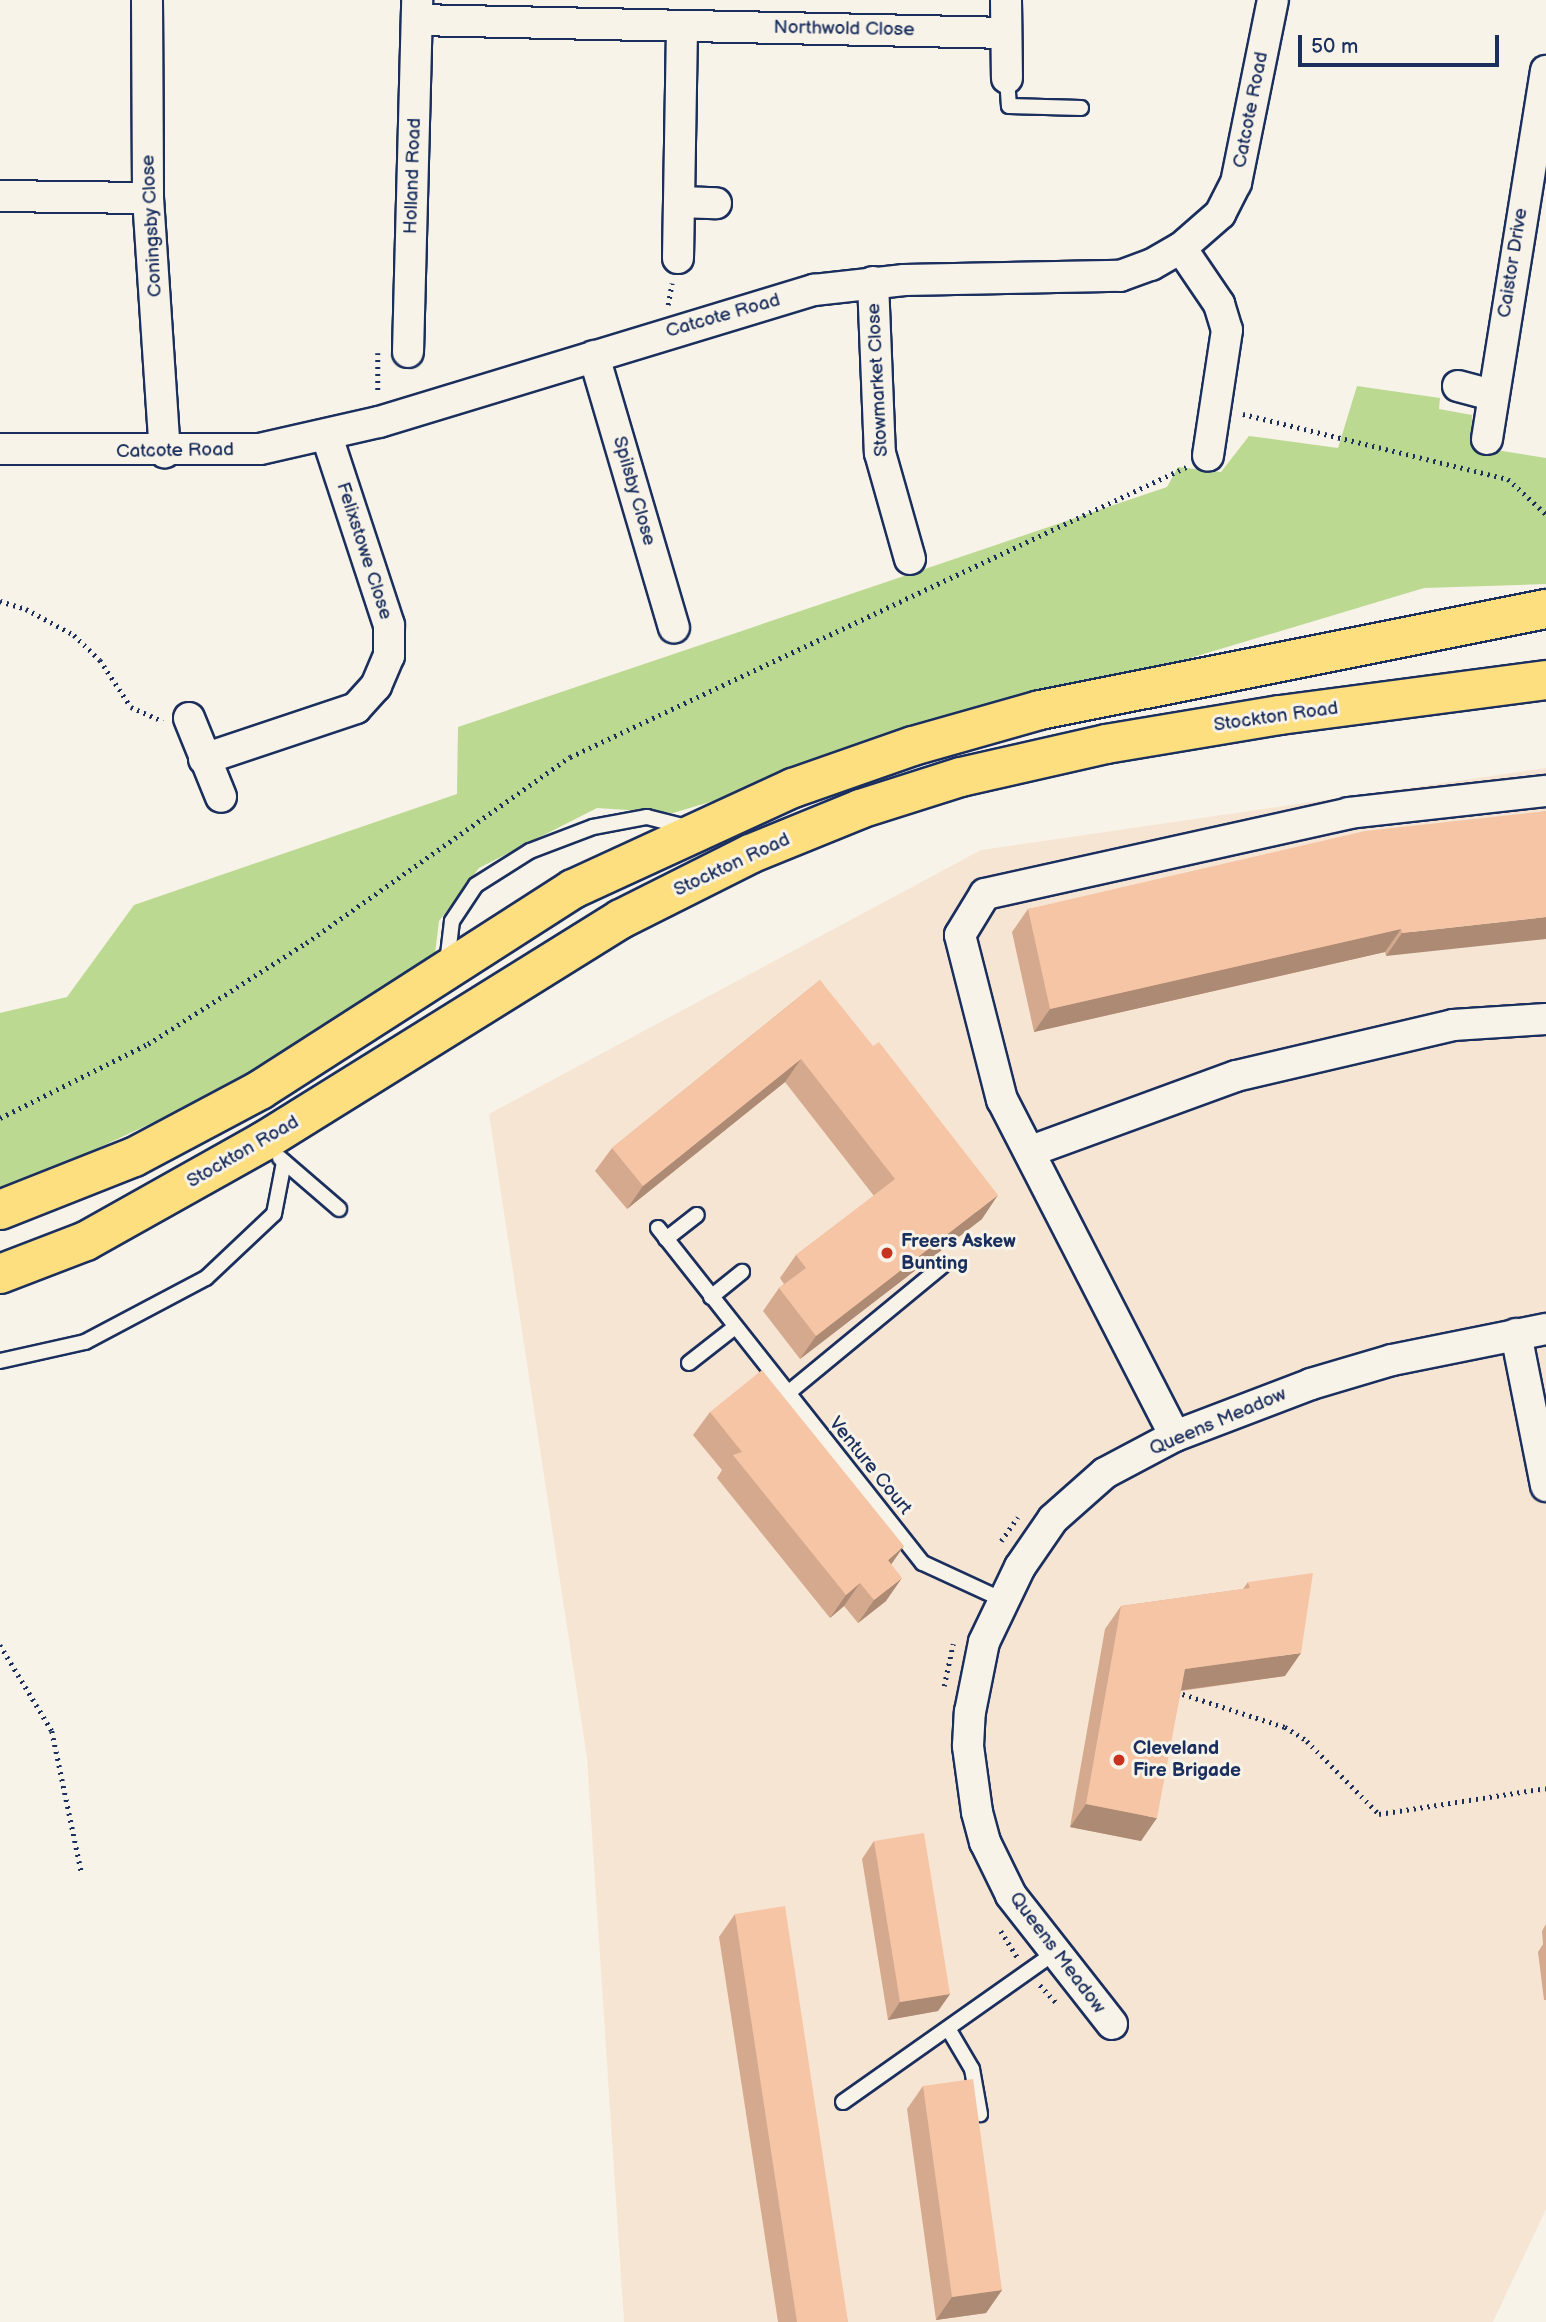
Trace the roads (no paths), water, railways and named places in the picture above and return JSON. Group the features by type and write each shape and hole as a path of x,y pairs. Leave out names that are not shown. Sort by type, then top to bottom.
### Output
{"highway":[{"path":"0,1210 134,1157 260,1090 446,968 573,889 695,830 793,788 913,746 1040,710 1546,609"},
{"name":"Stockton Road","path":"0,1274 86,1241 274,1152 621,919 750,854 860,809 961,777 1106,744 1280,715 1546,681"}],"street":[{"name":"Coningsby Close","path":"147,0 148,198 165,452"},
{"path":"1006,0 1007,78"},
{"name":"Catcote Road","path":"0,449 165,452 260,449 327,436 379,422 814,290 873,282 1119,276 1181,248 1220,214 1237,183 1273,0"},
{"name":"Northwold Close","path":"417,10 682,26 1006,33"},
{"name":"Holland Road","path":"408,352 417,10"},
{"path":"678,258 682,26"},
{"name":"Caistor Drive","path":"1487,439 1492,395 1540,132 1546,71"},
{"path":"0,196 148,198"},
{"path":"679,202 716,203"},
{"path":"1181,248 1219,304 1227,330 1208,456"},
{"name":"Stowmarket Close","path":"873,282 880,453 908,517 910,559"},
{"name":"Spilsby Close","path":"594,356 674,626"},
{"path":"1458,386 1492,395"},
{"name":"Felixstowe Close","path":"204,758 356,708 376,686 389,656 389,625 327,436"},
{"path":"189,718 221,797"},
{"path":"1175,1436 1031,1151 1002,1100 960,935 985,894 1349,813 1546,791"},
{"path":"1031,1151 1236,1076 1453,1025 1546,1019"},
{"name":"Queens Meadow","path":"1112,2024 1053,1954 1011,1895 985,1842 971,1775 970,1712 984,1642 988,1593 1053,1519 1105,1474 1175,1436 1345,1373 1546,1329"},
{"path":"1517,1334 1546,1486"}],"lane":[{"path":"1007,78 1009,106 1081,108"},
{"path":"446,968 452,921 476,885 530,851 593,827 646,817 695,830"},
{"path":"274,1152 339,1209"},
{"path":"0,1361 85,1342 206,1278 274,1214 274,1152"},
{"name":"Venture Court","path":"697,1215 662,1233 923,1563 988,1593"},
{"path":"788,1393 942,1266"},
{"path":"711,1297 742,1272"},
{"path":"689,1363 735,1326"},
{"path":"843,2102 949,2030 1053,1954"},
{"path":"949,2030 972,2069 980,2114"}],"place":[{"name":"Freers Askew Bunting","path":"887,1253"},
{"name":"Cleveland Fire Brigade","path":"1119,1760"}]}
